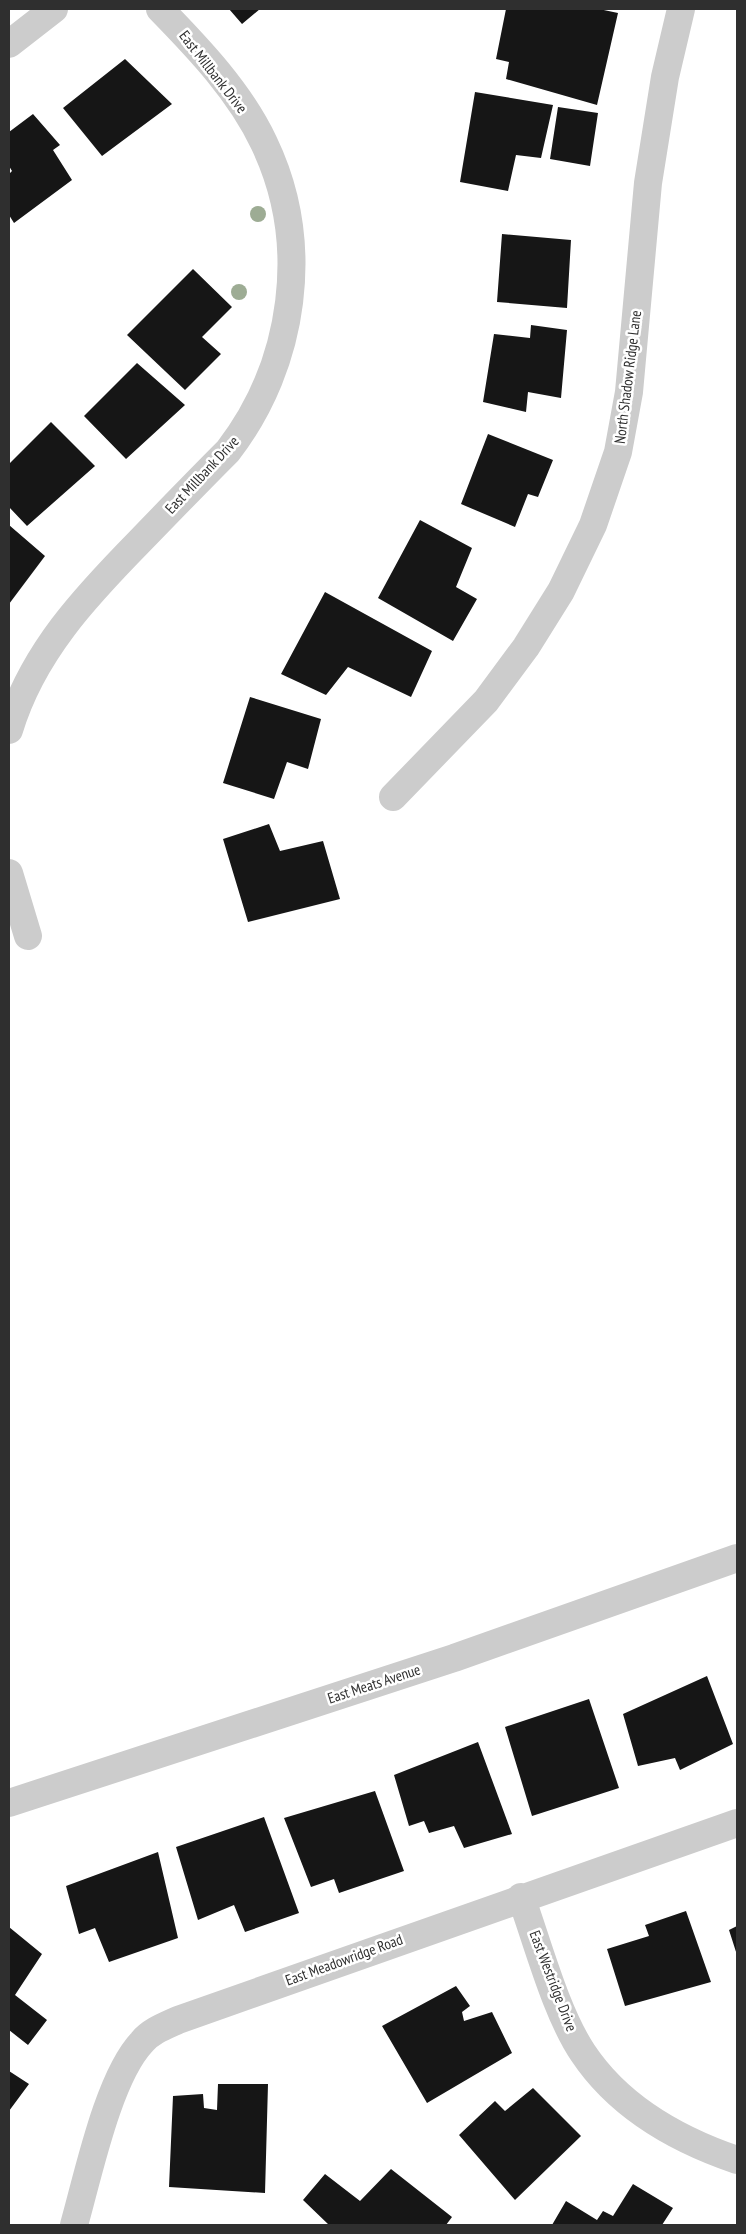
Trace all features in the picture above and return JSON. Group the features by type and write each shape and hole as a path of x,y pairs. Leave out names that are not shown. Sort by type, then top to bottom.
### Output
{"street":[{"path":"9,44 54,9"},
{"name":"East Millbank Drive","path":"9,730 30,679 65,622 95,586 228,451 239,436 268,384 280,350 288,314 291,274 290,237 281,184 274,166 263,141 214,67 160,9"},
{"name":"North Shadow Ridge Lane","path":"393,797 486,701 526,647 561,591 593,525 618,452 629,392 648,184 663,87 681,9"},
{"path":"9,873 28,936"},
{"name":"East Meats Avenue","path":"9,1803 454,1658 737,1558"},
{"name":"East Meadowridge Road","path":"74,2225 105,2117 124,2068 142,2042 156,2030 178,2020 521,1897 737,1823"},
{"name":"East Westridge Drive","path":"521,1897 563,2014 583,2053 610,2085 647,2118 693,2144 737,2160"}],"building":[{"path":"229,9 260,9 242,24"},
{"path":"506,9 599,9 618,13 597,105 506,79 509,62 496,59"},
{"path":"125,59 172,104 102,156 63,108"},
{"path":"475,92 553,105 541,158 516,155 508,191 460,182"},
{"path":"558,107 598,113 590,166 550,159"},
{"path":"33,114 60,145 53,150 72,180 14,223 9,215 9,174 12,171 9,166 9,132"},
{"path":"502,234 571,240 567,308 497,302"},
{"path":"193,269 232,307 202,337 221,354 185,390 127,335"},
{"path":"531,325 567,330 561,398 528,392 526,412 483,402 494,334 530,338"},
{"path":"137,363 185,405 126,459 84,416"},
{"path":"51,422 95,466 27,526 9,507 9,464"},
{"path":"488,434 553,460 538,497 528,494 515,527 461,504"},
{"path":"420,520 472,548 456,587 477,599 453,641 378,598"},
{"path":"9,525 45,556 9,604"},
{"path":"325,592 432,651 411,697 348,667 326,695 281,674"},
{"path":"250,697 321,719 308,769 287,762 274,799 223,783"},
{"path":"269,824 280,851 323,841 340,899 248,922 223,839"},
{"path":"707,1676 733,1744 680,1770 675,1758 638,1766 623,1714"},
{"path":"589,1699 619,1788 532,1816 505,1727"},
{"path":"478,1742 512,1834 464,1848 454,1826 429,1833 424,1821 409,1826 394,1775"},
{"path":"375,1791 404,1871 339,1893 334,1879 311,1887 284,1818"},
{"path":"264,1817 299,1913 245,1932 234,1905 198,1920 176,1847"},
{"path":"158,1852 178,1938 109,1962 95,1928 79,1934 66,1886"},
{"path":"686,1911 711,1982 625,2006 607,1949 649,1936 645,1925"},
{"path":"737,1926 737,1955 729,1930"},
{"path":"9,1927 42,1954 15,1995 47,2020 28,2045 9,2030"},
{"path":"456,1986 470,2006 462,2012 464,2021 492,2012 512,2053 427,2103 382,2026"},
{"path":"9,2071 29,2084 9,2111"},
{"path":"218,2084 268,2084 265,2193 169,2187 173,2096 203,2094 204,2108 217,2110"},
{"path":"533,2088 581,2136 515,2200 459,2135 495,2101 505,2111"},
{"path":"391,2169 452,2217 446,2225 329,2225 303,2200 325,2174 360,2201"},
{"path":"633,2184 673,2208 662,2225 552,2225 566,2201 597,2220 603,2211 613,2216"}]}
